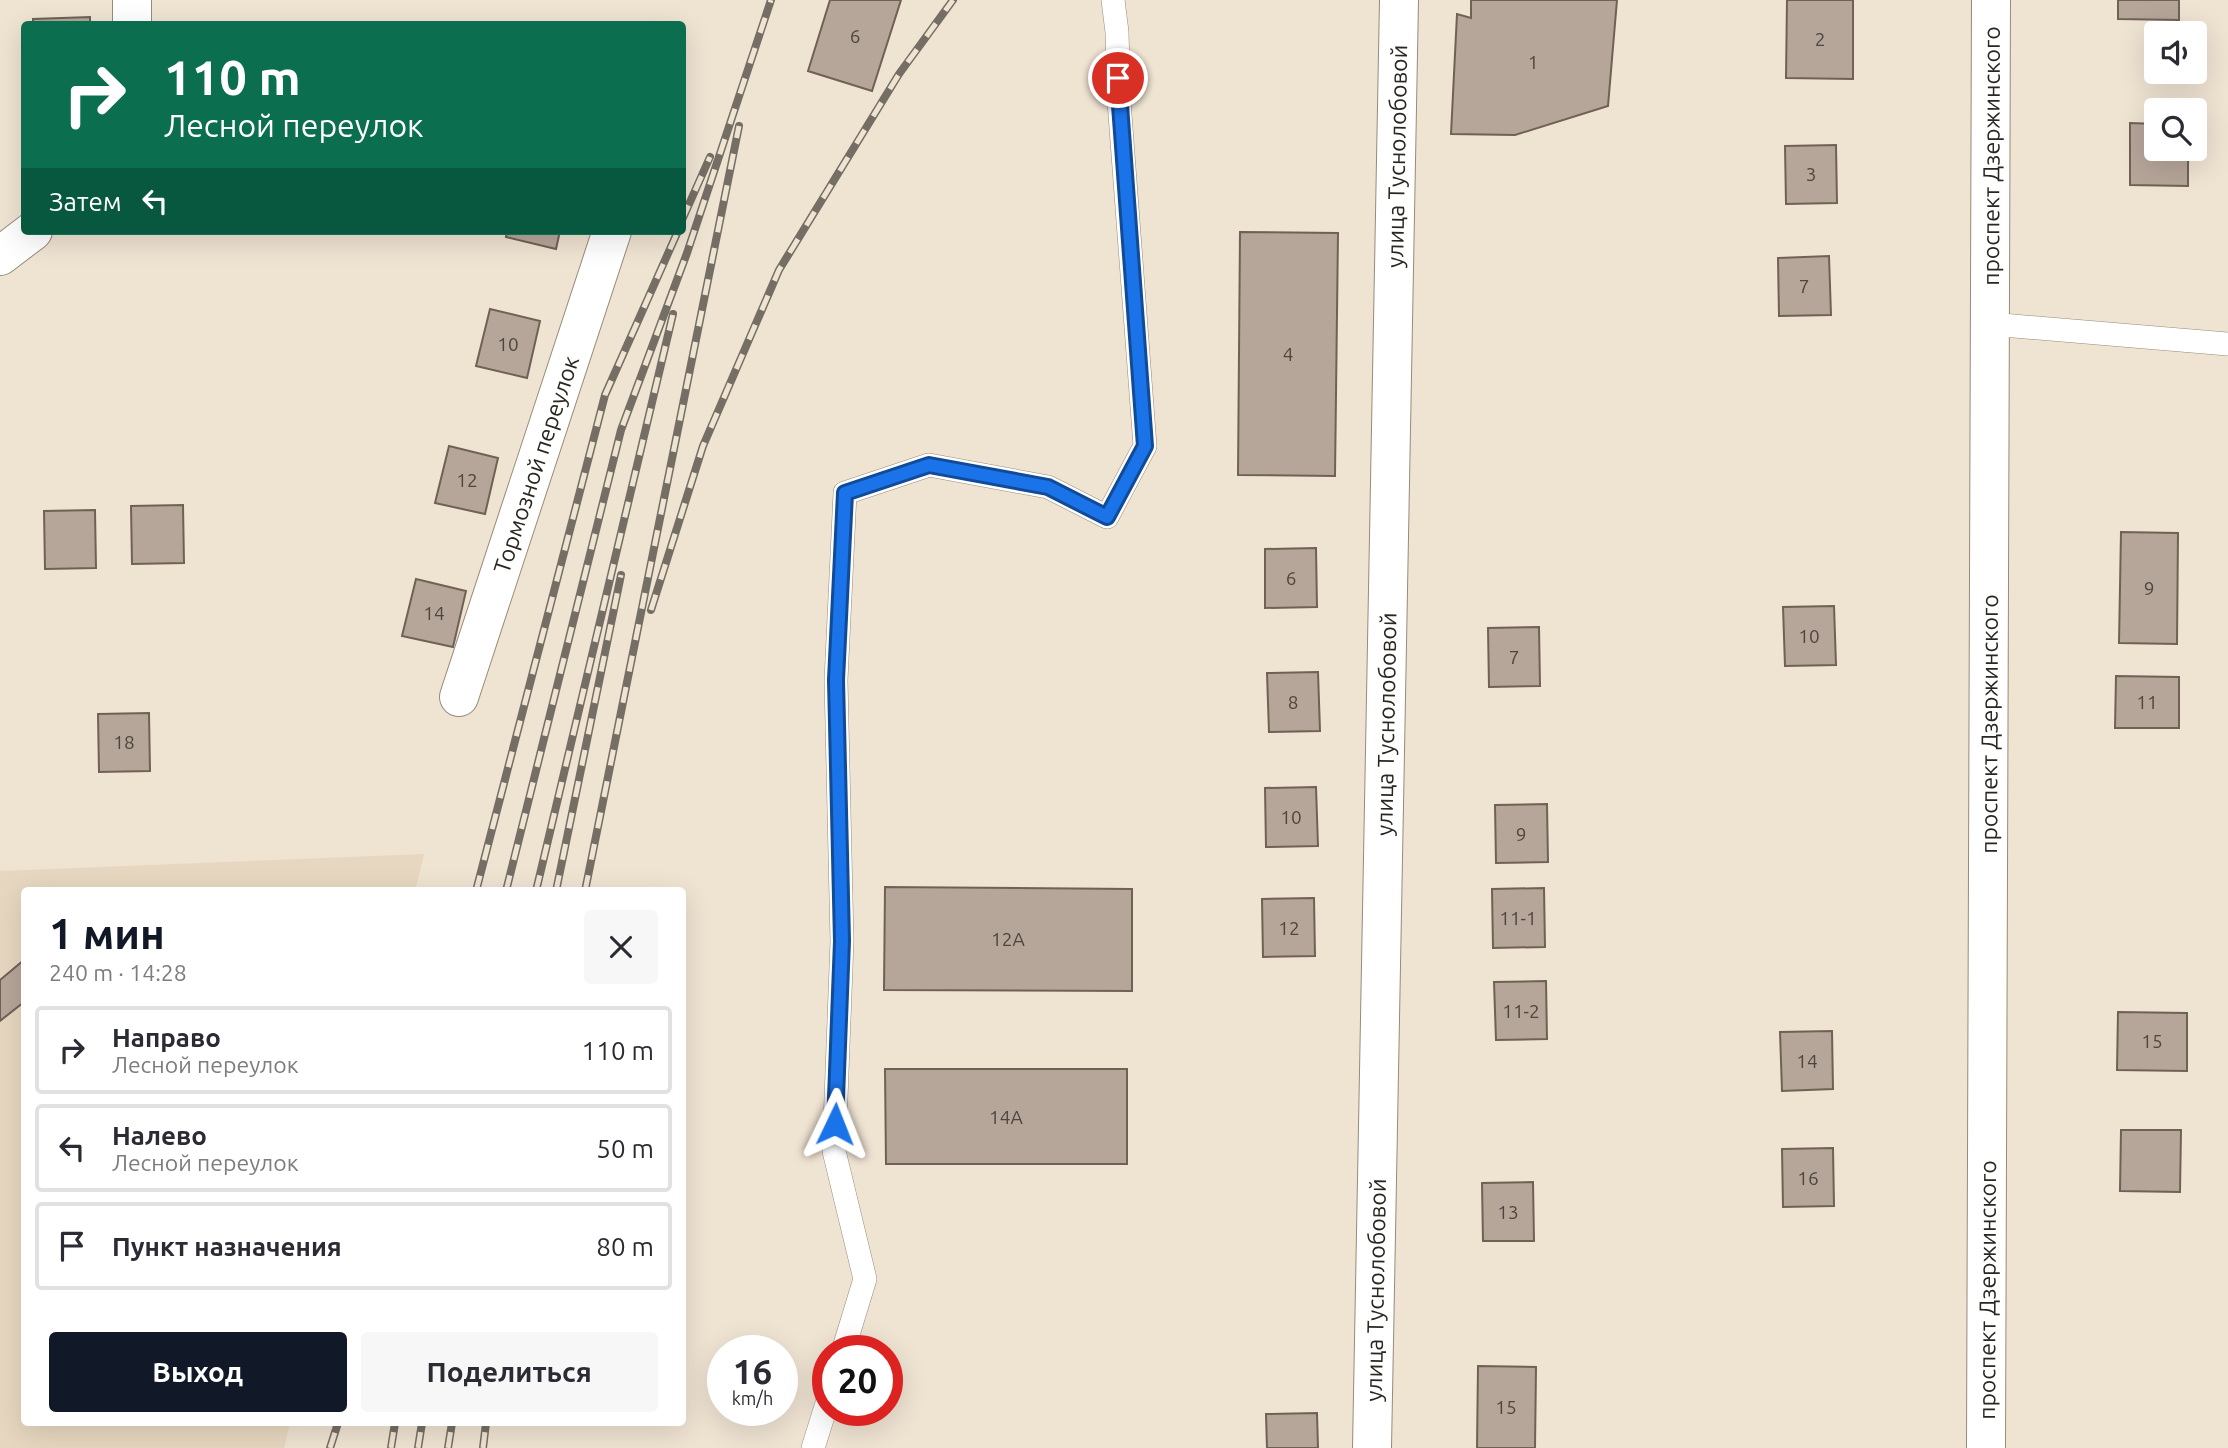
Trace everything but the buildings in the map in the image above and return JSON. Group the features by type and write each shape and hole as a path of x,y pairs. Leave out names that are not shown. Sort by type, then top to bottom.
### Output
{"street":[{"path":"132,0 132,21"},
{"name":"улица Туснолобовой","path":"1372,1448 1399,0"},
{"name":"проспект Дзержинского","path":"1986,1448 1991,0"},
{"path":"0,256 28,235"},
{"name":"Тормозной переулок","path":"459,697 611,235"}],"lane":[{"path":"848,1335 865,1279 834,1151 842,941 836,680 845,493 929,465 1048,487 1107,517 1145,446 1113,0"},
{"path":"1990,324 2228,344"},
{"path":"813,1448 820,1426"}],"shaded area":[{"path":"424,854 416,887 21,887 21,1426 289,1426 284,1448 0,1448 0,871"}],"railway":[{"path":"507,887 621,430 687,253 771,0"},
{"path":"651,610 703,446 779,270 899,74 953,0"},
{"path":"586,887 739,126"},
{"path":"686,211 710,157"},
{"path":"477,887 605,395 676,235"},
{"path":"537,887 673,314"},
{"path":"557,887 621,575"},
{"path":"330,1448 337,1426"},
{"path":"391,1448 395,1426"},
{"path":"418,1448 422,1426"},
{"path":"448,1448 452,1426"},
{"path":"483,1448 486,1426"}],"route":[{"path":"835,1124 842,941 836,680 845,493 929,465 1048,487 1107,517 1145,446 1118,78"}]}
